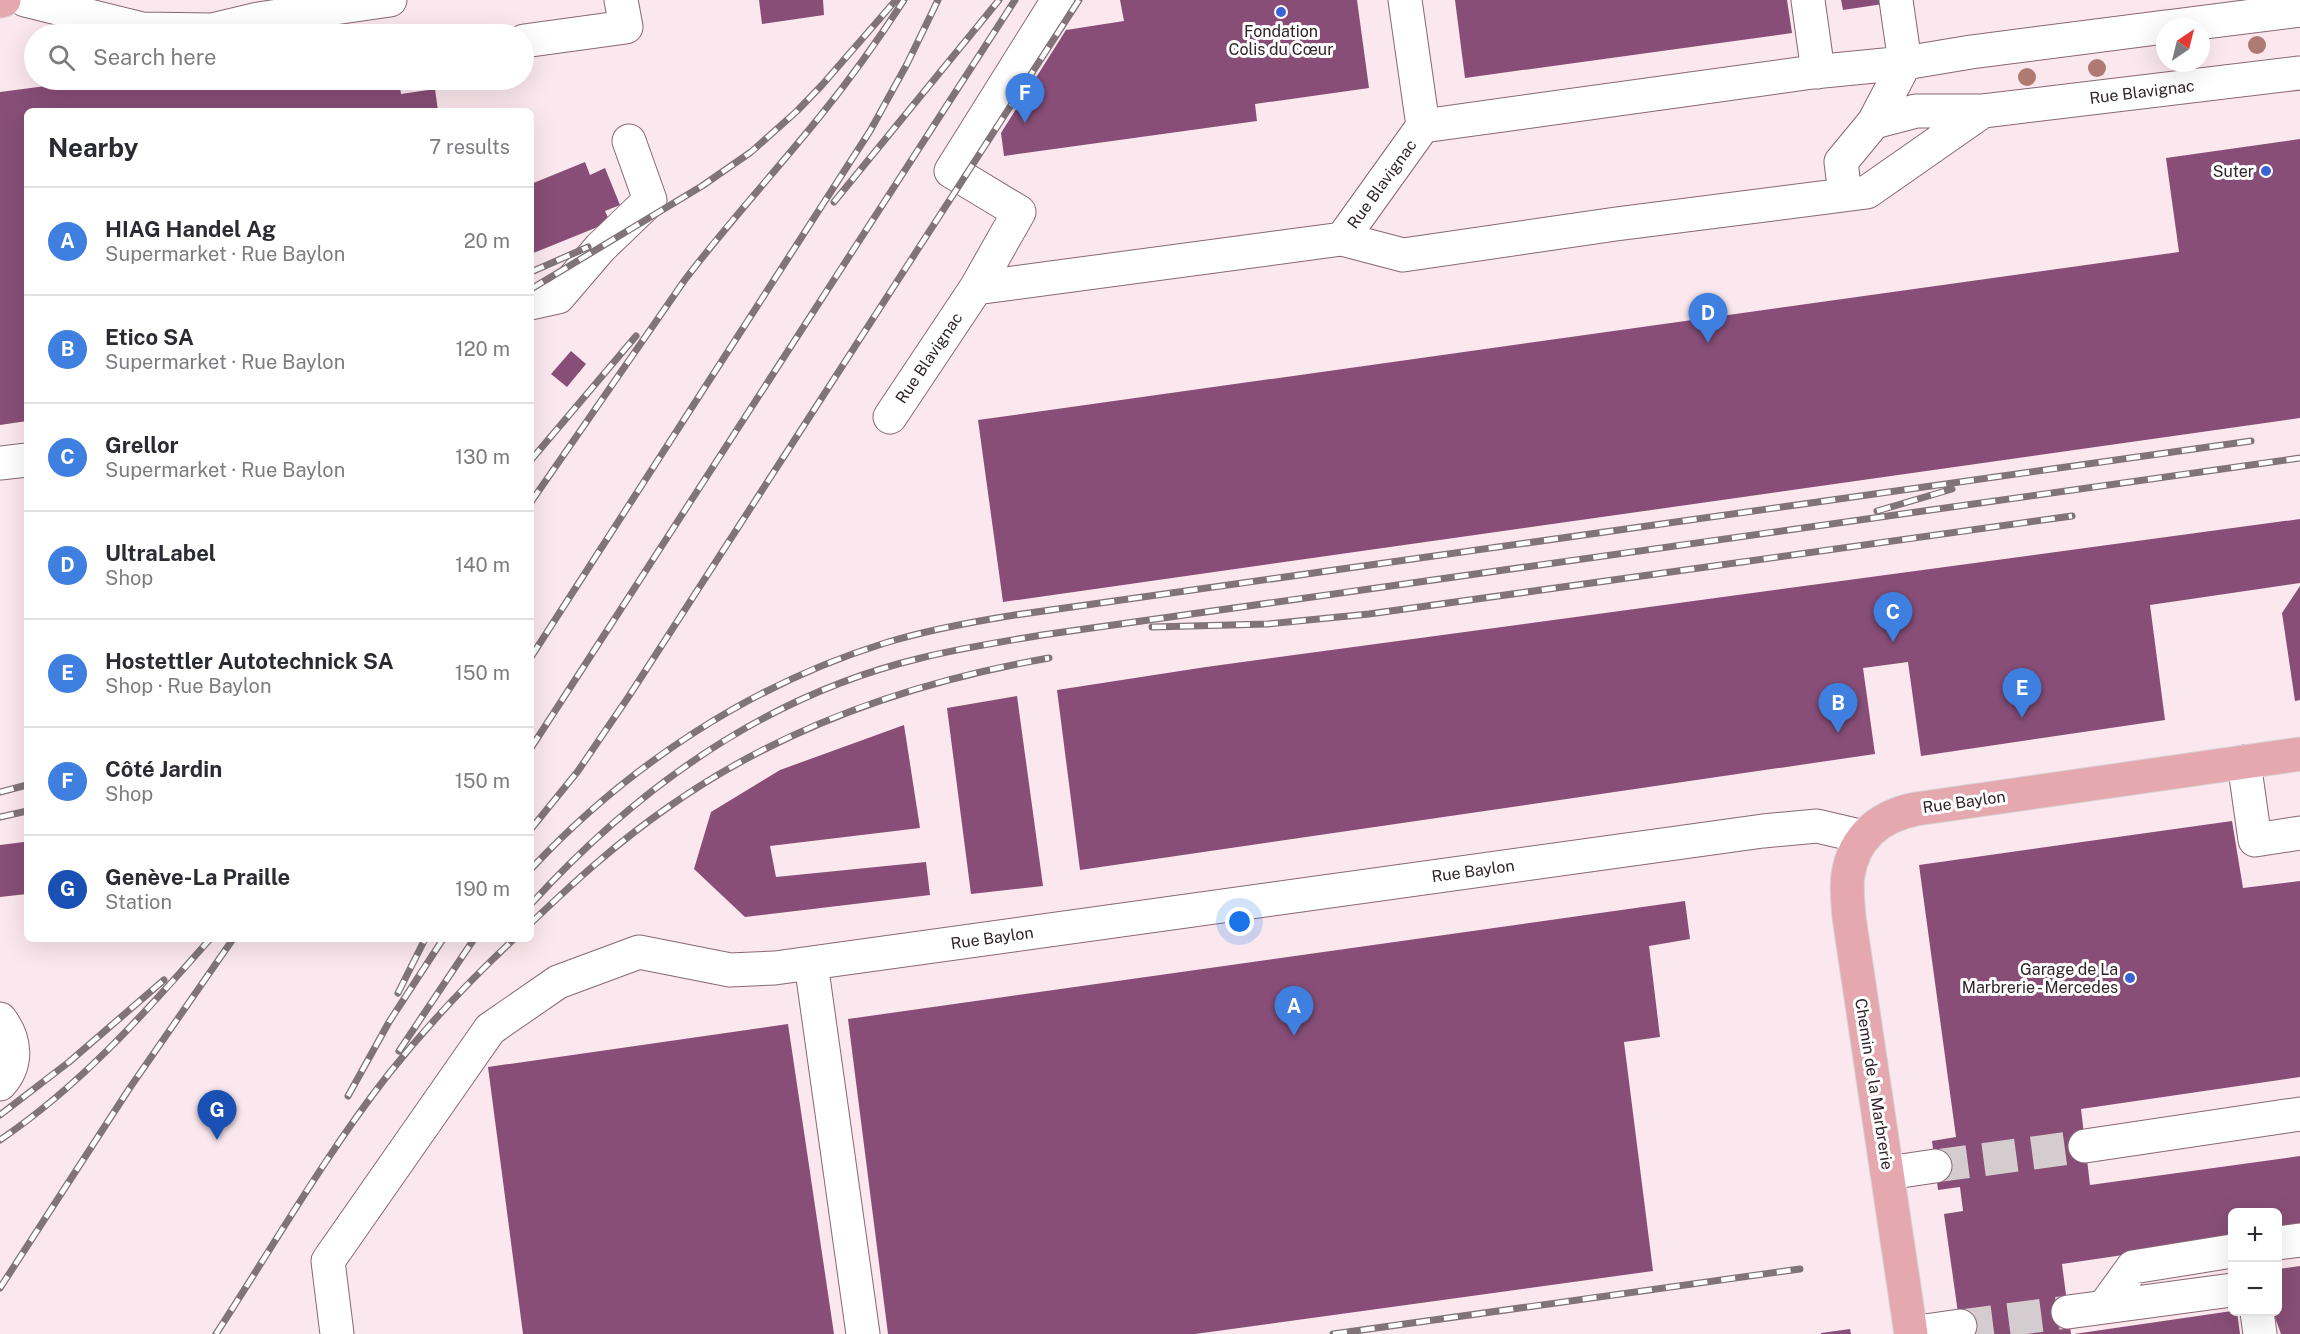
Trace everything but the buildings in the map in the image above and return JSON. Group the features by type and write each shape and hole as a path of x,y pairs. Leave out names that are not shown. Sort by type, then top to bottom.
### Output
{"main road":[{"name":"Rue Baylon","path":"1864,837 1878,823 1899,812 1916,808 2300,754"},
{"name":"Chemin de la Marbrerie","path":"1864,837 1854,851 1848,876 1849,917 1911,1334"}],"street":[{"path":"25,0 122,24"},
{"path":"237,24 390,0"},
{"path":"534,40 626,27 621,0"},
{"path":"975,288 1019,212 951,171 1058,0"},
{"path":"1405,0 1423,126"},
{"path":"1808,0 1818,72"},
{"path":"1845,194 1841,162 1874,122 1905,63 1896,0"},
{"name":"Rue Blavignac","path":"2210,21 2300,10"},
{"name":"Rue Blavignac","path":"890,417 975,288 1342,239 1423,126 2156,28"},
{"name":"Rue Blavignac","path":"1874,122 1916,111 1983,111 2300,73"},
{"path":"1342,239 1403,255 1616,224 1867,192 1983,111"},
{"path":"534,302 558,297 600,249 650,200 629,141"},
{"path":"2244,762 2254,840 2300,833"},
{"name":"Rue Baylon","path":"337,1334 328,1261 490,1029 558,982 639,952 730,970 776,968 1762,831 1817,826 1864,837"},
{"path":"811,963 863,1334"},
{"path":"0,1019 11,1037 13,1050 8,1075 0,1084"},
{"path":"2085,1146 2300,1114"},
{"path":"1888,1173 1935,1166"},
{"path":"2282,1242 2300,1239"},
{"path":"2104,1307 2133,1267 2228,1252"},
{"path":"2068,1312 2228,1291"},
{"path":"2258,1316 2260,1334"},
{"path":"1911,1334 1960,1326"}],"shaded area":[{"path":"0,0 2300,0 2300,1334 0,1334"}],"tunnel":[{"path":"1935,1166 2085,1146"},
{"path":"1960,1326 2068,1312"}],"railway":[{"path":"534,287 702,186 751,152 822,85 896,0"},
{"path":"534,498 684,281 832,101 904,0"},
{"path":"534,652 870,131 907,64 938,0"},
{"path":"834,202 999,0"},
{"path":"534,743 1015,0"},
{"path":"534,825 578,771 629,696 1079,0"},
{"path":"534,271 588,247"},
{"path":"534,456 636,336"},
{"path":"534,866 568,831 608,796 693,733 786,682 835,661 917,634 1015,615 2251,441"},
{"path":"534,901 615,822 660,785 708,751 757,722 810,696 864,674 921,658 1042,635 2300,458"},
{"path":"1877,511 1952,489"},
{"path":"1152,627 1268,624 1369,614 2072,516"},
{"path":"534,920 597,863 649,821 711,779 756,754 802,731 898,695 948,680 1049,658"},
{"path":"0,792 24,786"},
{"path":"0,817 24,812"},
{"path":"0,1140 30,1119 85,1072 136,1021 207,942"},
{"path":"0,1288 129,1089 231,942"},
{"path":"398,993 424,942"},
{"path":"348,1096 389,1022 441,942"},
{"path":"399,1051 472,942"},
{"path":"216,1334 320,1171 387,1076 448,1005 511,942"},
{"path":"0,1115 69,1062 164,980"},
{"path":"1333,1334 1800,1269"}],"place":[{"name":"Fondation Colis du Cœur","path":"1281,12"},
{"name":"Côté Jardin","path":"1025,123"},
{"name":"Suter","path":"2266,171"},
{"name":"UltraLabel","path":"1708,343"},
{"name":"Grellor","path":"1893,642"},
{"name":"Hostettler Autotechnick SA","path":"2022,718"},
{"name":"Etico SA","path":"1838,733"},
{"name":"Garage de La Marbrerie - Mercedes","path":"2130,978"},
{"name":"HIAG Handel Ag","path":"1294,1036"},
{"name":"Genève-La Praille","path":"217,1140"}]}
